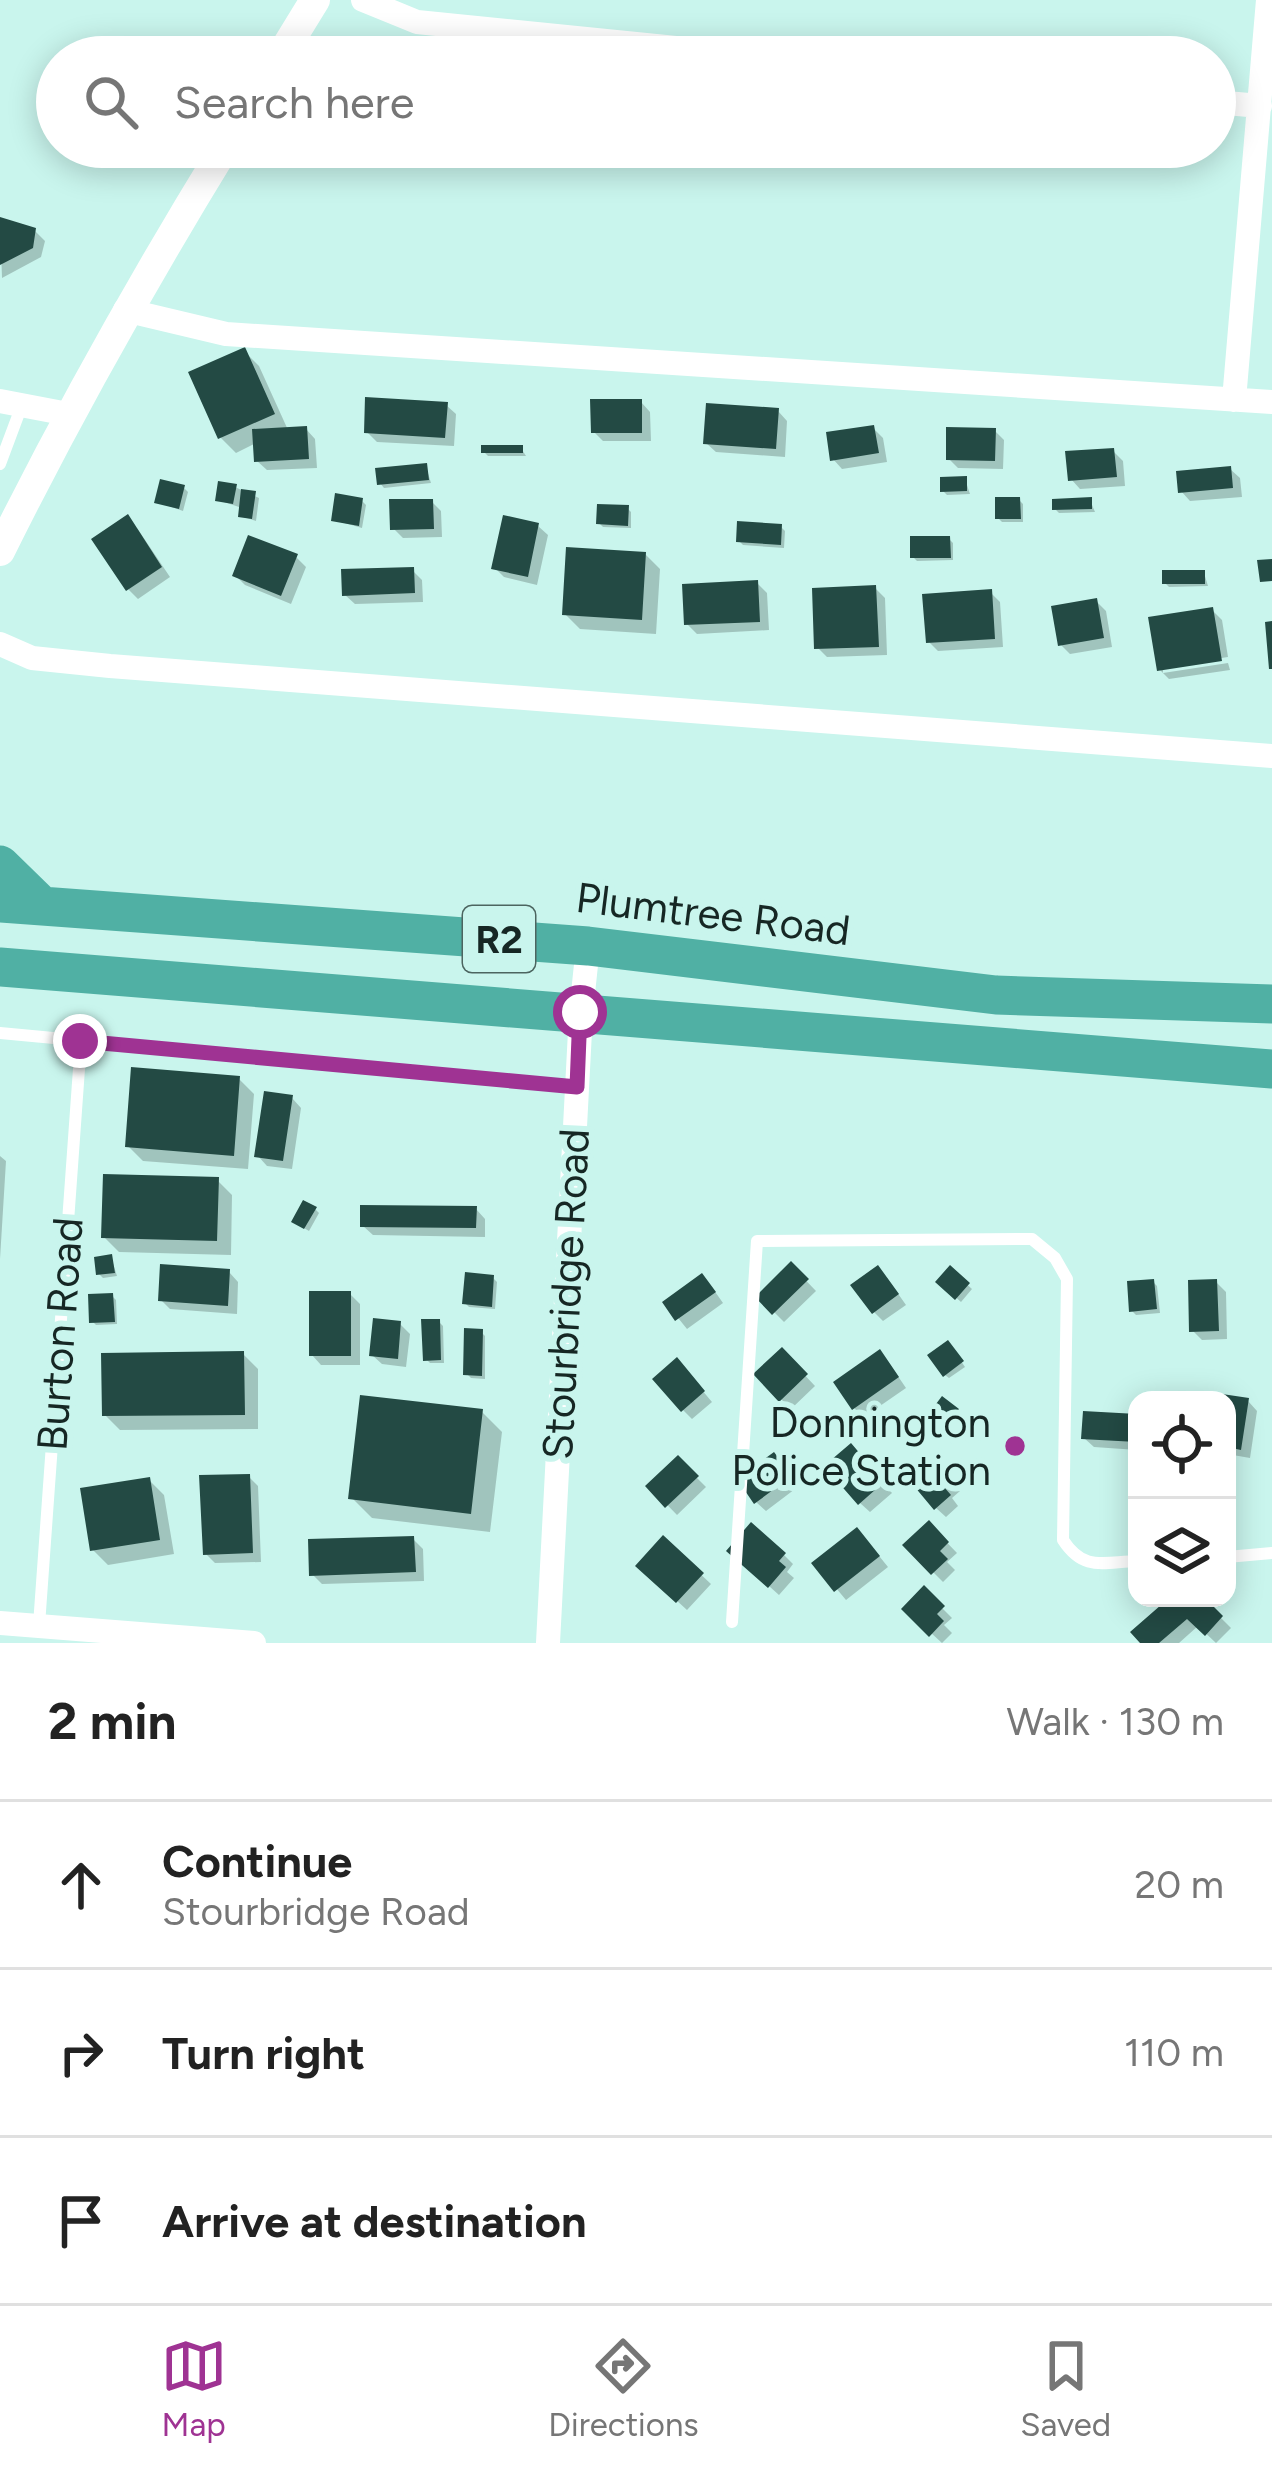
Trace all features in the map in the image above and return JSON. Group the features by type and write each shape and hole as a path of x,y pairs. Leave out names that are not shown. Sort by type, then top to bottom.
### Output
{"highway":[{"path":"0,865 41,904"},
{"name":"Plumtree Road","path":"0,903 588,946 995,995 1272,1004"},
{"name":"R2","path":"5,966 1272,1069"}],"street":[{"path":"293,36 315,0"},
{"path":"363,0 417,22 557,36"},
{"path":"1234,400 1268,0"},
{"path":"1236,104 1260,106"},
{"path":"0,550 125,310 212,168"},
{"path":"125,310 226,334 1272,403"},
{"path":"11,403 68,413"},
{"path":"0,644 32,658 110,666 1272,755"},
{"name":"Stourbridge Road","path":"548,1643 580,1012 588,946"},
{"path":"0,1623 254,1643"}],"lane":[{"path":"0,464 11,403"},
{"path":"0,1033 577,1087"},
{"name":"Burton Road","path":"39,1626 80,1041"},
{"path":"732,1622 758,1241 1031,1238 1055,1258 1067,1280 1063,1540 1074,1557 1086,1563 1128,1561"},
{"path":"1236,1556 1272,1552"}],"building":[{"path":"0,217 36,228 33,248 0,265"},
{"path":"245,347 275,414 218,439 188,372"},
{"path":"365,397 448,402 445,438 364,433"},
{"path":"590,399 642,399 642,433 591,433"},
{"path":"706,403 779,408 776,449 703,444"},
{"path":"874,425 879,453 830,461 826,432"},
{"path":"307,426 309,459 254,462 252,429"},
{"path":"946,427 996,428 995,461 946,460"},
{"path":"481,445 523,445 523,453 481,453"},
{"path":"1114,448 1117,477 1068,481 1065,451"},
{"path":"427,463 429,480 377,485 375,468"},
{"path":"1231,466 1233,488 1178,493 1176,471"},
{"path":"967,476 967,491 940,492 940,477"},
{"path":"160,479 185,485 179,509 154,503"},
{"path":"218,481 237,484 233,504 215,501"},
{"path":"241,489 256,491 252,519 238,517"},
{"path":"335,493 363,498 359,526 331,521"},
{"path":"995,497 1020,497 1021,519 995,519"},
{"path":"1092,497 1092,509 1052,510 1052,499"},
{"path":"389,499 433,499 434,529 390,530"},
{"path":"597,504 629,505 628,526 596,524"},
{"path":"128,514 162,567 126,591 91,539"},
{"path":"503,515 539,523 528,577 491,569"},
{"path":"737,521 782,524 781,545 736,542"},
{"path":"248,535 298,554 281,596 232,576"},
{"path":"910,536 950,536 951,558 910,558"},
{"path":"566,547 646,552 642,620 562,615"},
{"path":"1272,559 1272,581 1260,582 1257,560"},
{"path":"414,567 415,593 342,596 341,569"},
{"path":"1162,570 1205,570 1205,584 1162,584"},
{"path":"758,580 760,622 684,625 682,584"},
{"path":"876,585 879,647 814,649 812,588"},
{"path":"992,589 995,639 926,643 922,594"},
{"path":"1097,598 1104,638 1058,646 1051,606"},
{"path":"1213,607 1222,661 1157,671 1148,617"},
{"path":"1272,621 1272,669 1269,669 1265,622"},
{"path":"131,1067 240,1076 234,1156 125,1147"},
{"path":"264,1091 293,1095 283,1161 254,1157"},
{"path":"103,1174 219,1177 217,1241 101,1238"},
{"path":"303,1200 317,1207 304,1229 291,1222"},
{"path":"360,1205 477,1206 476,1228 360,1227"},
{"path":"112,1254 115,1273 96,1275 94,1257"},
{"path":"791,1261 809,1279 772,1315 755,1297"},
{"path":"160,1264 230,1269 228,1306 158,1301"},
{"path":"878,1265 899,1294 872,1314 850,1285"},
{"path":"950,1265 970,1283 955,1300 935,1282"},
{"path":"465,1272 494,1275 492,1307 462,1304"},
{"path":"702,1273 716,1292 675,1321 662,1302"},
{"path":"1154,1279 1157,1309 1129,1312 1127,1281"},
{"path":"1217,1279 1219,1331 1189,1332 1188,1280"},
{"path":"309,1291 351,1291 351,1356 309,1356"},
{"path":"113,1293 115,1322 89,1323 88,1294"},
{"path":"373,1318 401,1321 398,1359 369,1356"},
{"path":"421,1319 440,1319 441,1360 423,1361"},
{"path":"464,1328 483,1329 482,1376 463,1375"},
{"path":"948,1340 964,1361 943,1377 927,1355"},
{"path":"782,1347 808,1374 779,1402 753,1374"},
{"path":"880,1349 899,1377 852,1410 833,1382"},
{"path":"244,1351 245,1415 102,1416 101,1353"},
{"path":"677,1357 705,1391 681,1412 652,1379"},
{"path":"360,1395 483,1409 471,1514 348,1499"},
{"path":"942,1396 959,1409 938,1437 921,1424"},
{"path":"1236,1396 1249,1398 1241,1450 1236,1449"},
{"path":"1083,1411 1128,1414 1128,1442 1081,1439"},
{"path":"851,1443 884,1482 858,1505 824,1466"},
{"path":"774,1452 792,1476 754,1504 737,1479"},
{"path":"678,1455 699,1476 665,1508 645,1486"},
{"path":"935,1459 953,1479 944,1487 951,1495 934,1510 909,1480"},
{"path":"250,1474 253,1553 203,1555 199,1475"},
{"path":"150,1477 160,1540 90,1551 80,1488"},
{"path":"929,1520 949,1542 940,1551 948,1559 931,1575 902,1545"},
{"path":"751,1522 786,1553 779,1561 786,1567 768,1588 726,1551"},
{"path":"857,1527 880,1556 834,1592 811,1563"},
{"path":"663,1535 704,1573 676,1603 635,1566"},
{"path":"414,1536 416,1572 309,1576 308,1539"},
{"path":"924,1585 945,1606 937,1614 944,1621 929,1637 901,1609"},
{"path":"1159,1607 1214,1607 1223,1616 1205,1636 1187,1619 1159,1643 1140,1643 1130,1632"}],"place":[{"name":"Donnington Police Station","path":"1015,1446"}],"route":[{"path":"80,1041 577,1087 580,1012"}]}
